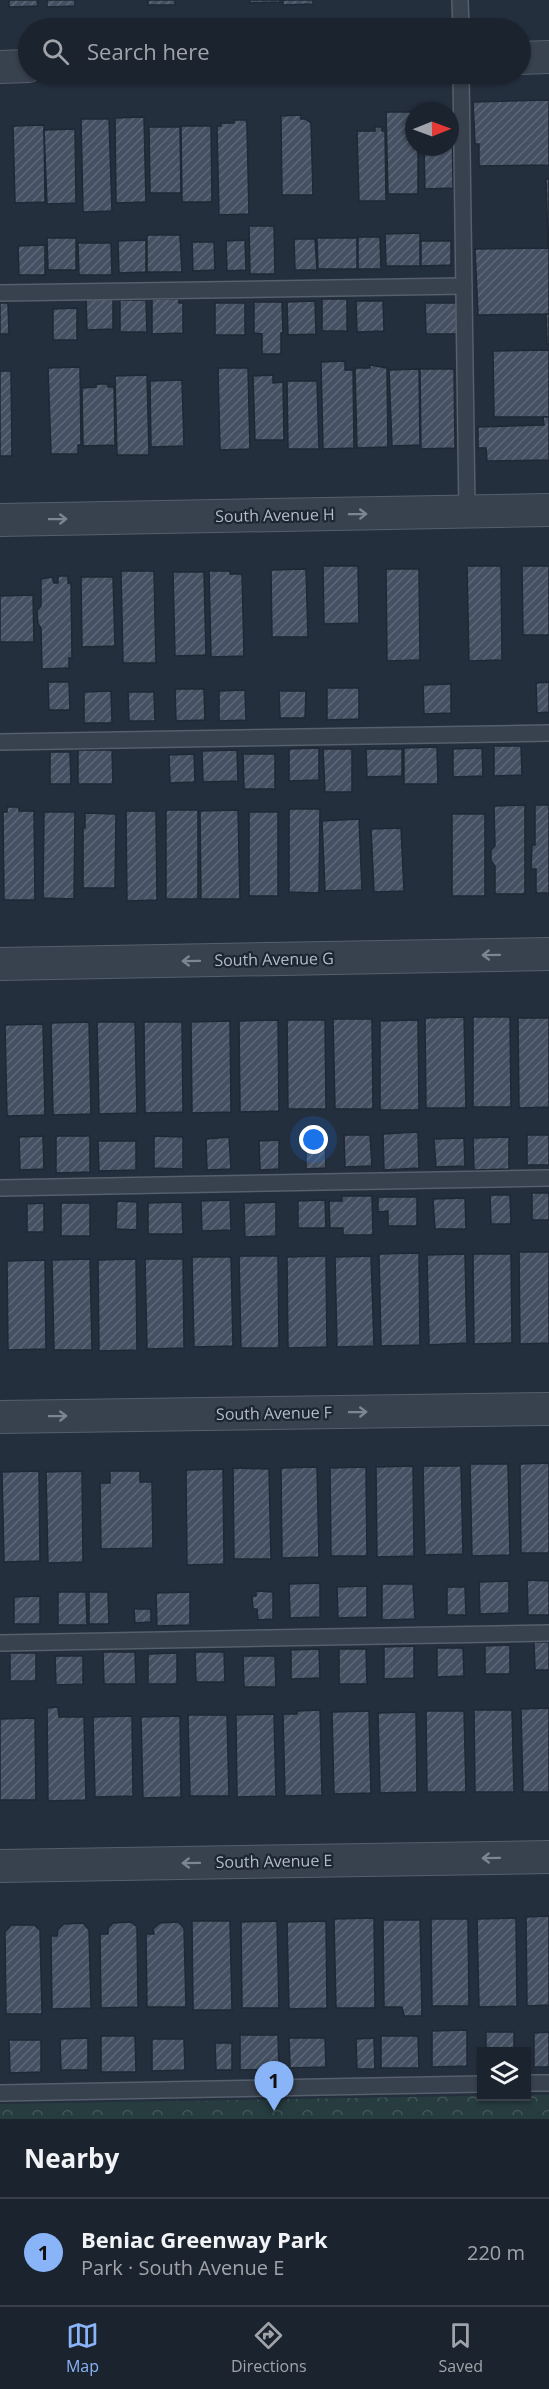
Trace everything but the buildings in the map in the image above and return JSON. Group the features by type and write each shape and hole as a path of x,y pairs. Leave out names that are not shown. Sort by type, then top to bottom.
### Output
{"street":[{"path":"531,58 549,57"},
{"path":"0,67 18,66"},
{"name":"South Avenue H","path":"0,520 549,510"},
{"name":"South Avenue G","path":"0,964 549,954"},
{"name":"South Avenue F","path":"0,1417 549,1409"},
{"name":"South Avenue E","path":"0,1866 549,1857"}],"lane":[{"path":"460,0 460,18"},
{"path":"461,84 467,512"},
{"path":"0,293 464,286"},
{"path":"0,742 549,733"},
{"path":"0,1188 549,1178"},
{"path":"0,1642 549,1633"},
{"path":"531,2084 549,2083"},
{"path":"0,2093 477,2084"}],"green space":[{"path":"531,2095 549,2095 549,2119 0,2119 0,2104 477,2096 477,2101 531,2101"}],"place":[{"name":"Beniac Greenway Park","path":"274,2111"}]}
